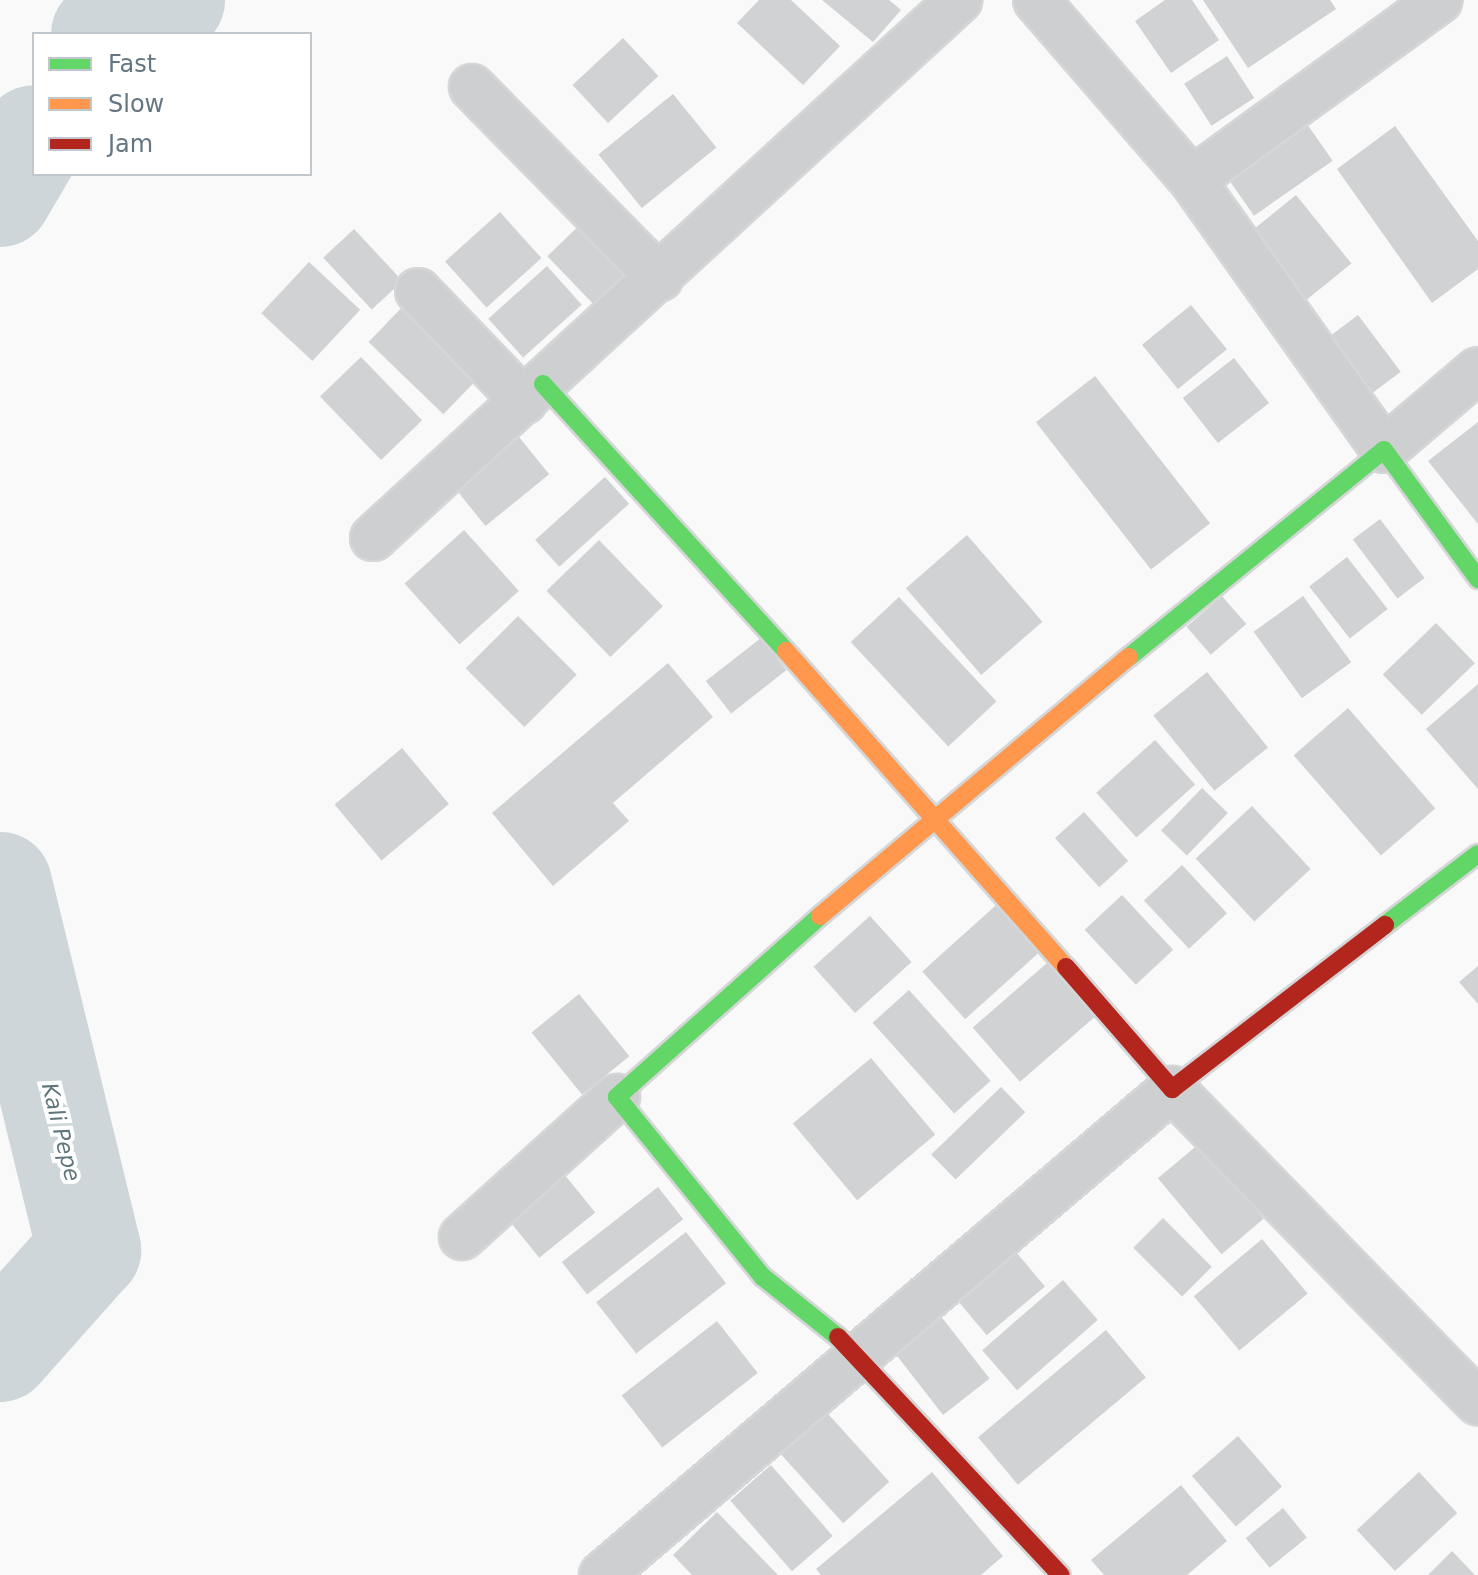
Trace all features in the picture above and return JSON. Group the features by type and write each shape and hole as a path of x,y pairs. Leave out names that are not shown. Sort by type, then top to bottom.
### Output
{"street":[{"path":"373,538 660,278 959,0"},
{"path":"1036,0 1192,180 1478,579"},
{"path":"1192,180 1440,0"},
{"path":"472,87 660,278"},
{"path":"418,291 533,393 934,814 1172,1089 1478,1403"},
{"path":"462,1237 934,814 1384,450 1478,370"},
{"path":"602,1575 1172,1089 1478,854"},
{"path":"617,1097 763,1277 860,1355 1061,1575"}],"building":[{"path":"759,0 791,0 840,46 803,85 737,23"},
{"path":"822,0 889,0 901,10 873,42"},
{"path":"1165,0 1192,0 1219,40 1171,73 1135,21"},
{"path":"1203,0 1330,0 1336,9 1248,68"},
{"path":"623,38 658,76 608,123 573,85"},
{"path":"1227,56 1254,98 1211,126 1184,84"},
{"path":"673,94 716,148 642,208 598,154"},
{"path":"1300,114 1333,161 1254,216 1221,169"},
{"path":"1395,126 1478,241 1478,269 1432,303 1337,169"},
{"path":"1296,195 1351,263 1303,302 1248,234"},
{"path":"500,212 541,258 486,308 445,262"},
{"path":"589,216 636,265 595,305 547,256"},
{"path":"354,229 402,281 372,310 323,258"},
{"path":"309,262 360,310 312,361 261,313"},
{"path":"547,266 582,305 523,358 488,319"},
{"path":"413,296 488,368 443,414 369,342"},
{"path":"1191,305 1227,349 1178,389 1142,345"},
{"path":"1358,315 1401,372 1362,401 1320,344"},
{"path":"361,357 422,420 381,460 320,397"},
{"path":"1234,358 1269,403 1218,443 1183,398"},
{"path":"1095,376 1210,523 1151,570 1036,422"},
{"path":"1478,422 1478,524 1428,461"},
{"path":"519,437 549,474 485,526 455,489"},
{"path":"605,477 629,504 559,567 535,540"},
{"path":"1380,519 1425,578 1397,599 1353,539"},
{"path":"464,530 519,591 459,644 405,584"},
{"path":"967,535 1042,622 981,675 906,588"},
{"path":"599,540 663,606 610,657 546,591"},
{"path":"1347,557 1388,609 1350,639 1309,587"},
{"path":"1222,596 1246,624 1211,655 1187,627"},
{"path":"1303,596 1351,662 1302,698 1254,632"},
{"path":"899,597 997,702 948,747 851,642"},
{"path":"518,616 577,675 524,727 466,668"},
{"path":"1436,623 1475,663 1422,715 1383,674"},
{"path":"761,638 786,670 731,713 706,681"},
{"path":"668,663 713,717 613,803 629,821 553,886 492,813"},
{"path":"1207,672 1268,747 1214,791 1153,715"},
{"path":"1478,684 1478,789 1426,729"},
{"path":"1348,708 1435,808 1381,856 1294,755"},
{"path":"1155,740 1195,785 1136,837 1096,793"},
{"path":"402,748 449,804 382,860 335,805"},
{"path":"1202,788 1228,813 1187,855 1161,830"},
{"path":"1252,806 1311,869 1254,921 1196,859"},
{"path":"1084,812 1128,861 1099,887 1055,838"},
{"path":"1182,865 1227,913 1189,949 1144,900"},
{"path":"1122,895 1173,950 1136,985 1085,930"},
{"path":"1004,898 1047,946 965,1019 922,972"},
{"path":"870,916 911,962 855,1013 814,967"},
{"path":"1055,956 1102,1010 1020,1082 973,1028"},
{"path":"1478,966 1478,1004 1459,982"},
{"path":"909,990 991,1081 954,1113 873,1023"},
{"path":"579,994 629,1056 582,1095 532,1032"},
{"path":"871,1058 935,1135 857,1200 793,1124"},
{"path":"1001,1087 1025,1112 956,1180 931,1154"},
{"path":"1200,1143 1264,1219 1222,1254 1158,1178"},
{"path":"560,1169 595,1213 539,1258 504,1214"},
{"path":"658,1187 683,1219 587,1294 562,1262"},
{"path":"1163,1218 1212,1267 1182,1296 1133,1248"},
{"path":"686,1232 726,1283 636,1353 596,1302"},
{"path":"1262,1239 1308,1293 1239,1351 1194,1296"},
{"path":"1016,1252 1045,1286 987,1335 958,1301"},
{"path":"1063,1280 1098,1320 1017,1390 982,1350"},
{"path":"936,1310 990,1379 943,1415 890,1346"},
{"path":"717,1321 758,1373 662,1448 622,1395"},
{"path":"1106,1330 1146,1377 1018,1485 978,1437"},
{"path":"821,1406 889,1482 843,1523 775,1447"},
{"path":"1238,1436 1282,1487 1236,1527 1192,1476"},
{"path":"771,1465 833,1536 792,1571 730,1500"},
{"path":"932,1472 1003,1556 981,1575 821,1575 816,1569"},
{"path":"1419,1472 1457,1513 1395,1571 1357,1530"},
{"path":"1181,1485 1227,1541 1187,1575 1104,1575 1091,1560"},
{"path":"1283,1508 1307,1538 1270,1568 1246,1538"},
{"path":"717,1512 778,1575 692,1575 673,1555"},
{"path":"1452,1551 1475,1575 1428,1575"}],"waterway":[{"name":"Kali Pepe","path":"107,32 173,0"},
{"name":"Kali Pepe","path":"0,195 32,140"},
{"name":"Kali Pepe","path":"0,884 89,1250 0,1350"}],"traffic: fast":[{"path":"543,384 786,651"},
{"path":"1129,657 1384,450 1478,579"},
{"path":"1385,925 1478,854"},
{"path":"820,916 617,1097 763,1277 838,1337"}],"traffic: slow":[{"path":"786,651 1066,967"},
{"path":"820,916 1129,657"}],"traffic: jam":[{"path":"1066,967 1172,1089 1385,925"},
{"path":"838,1337 1061,1575"}]}
